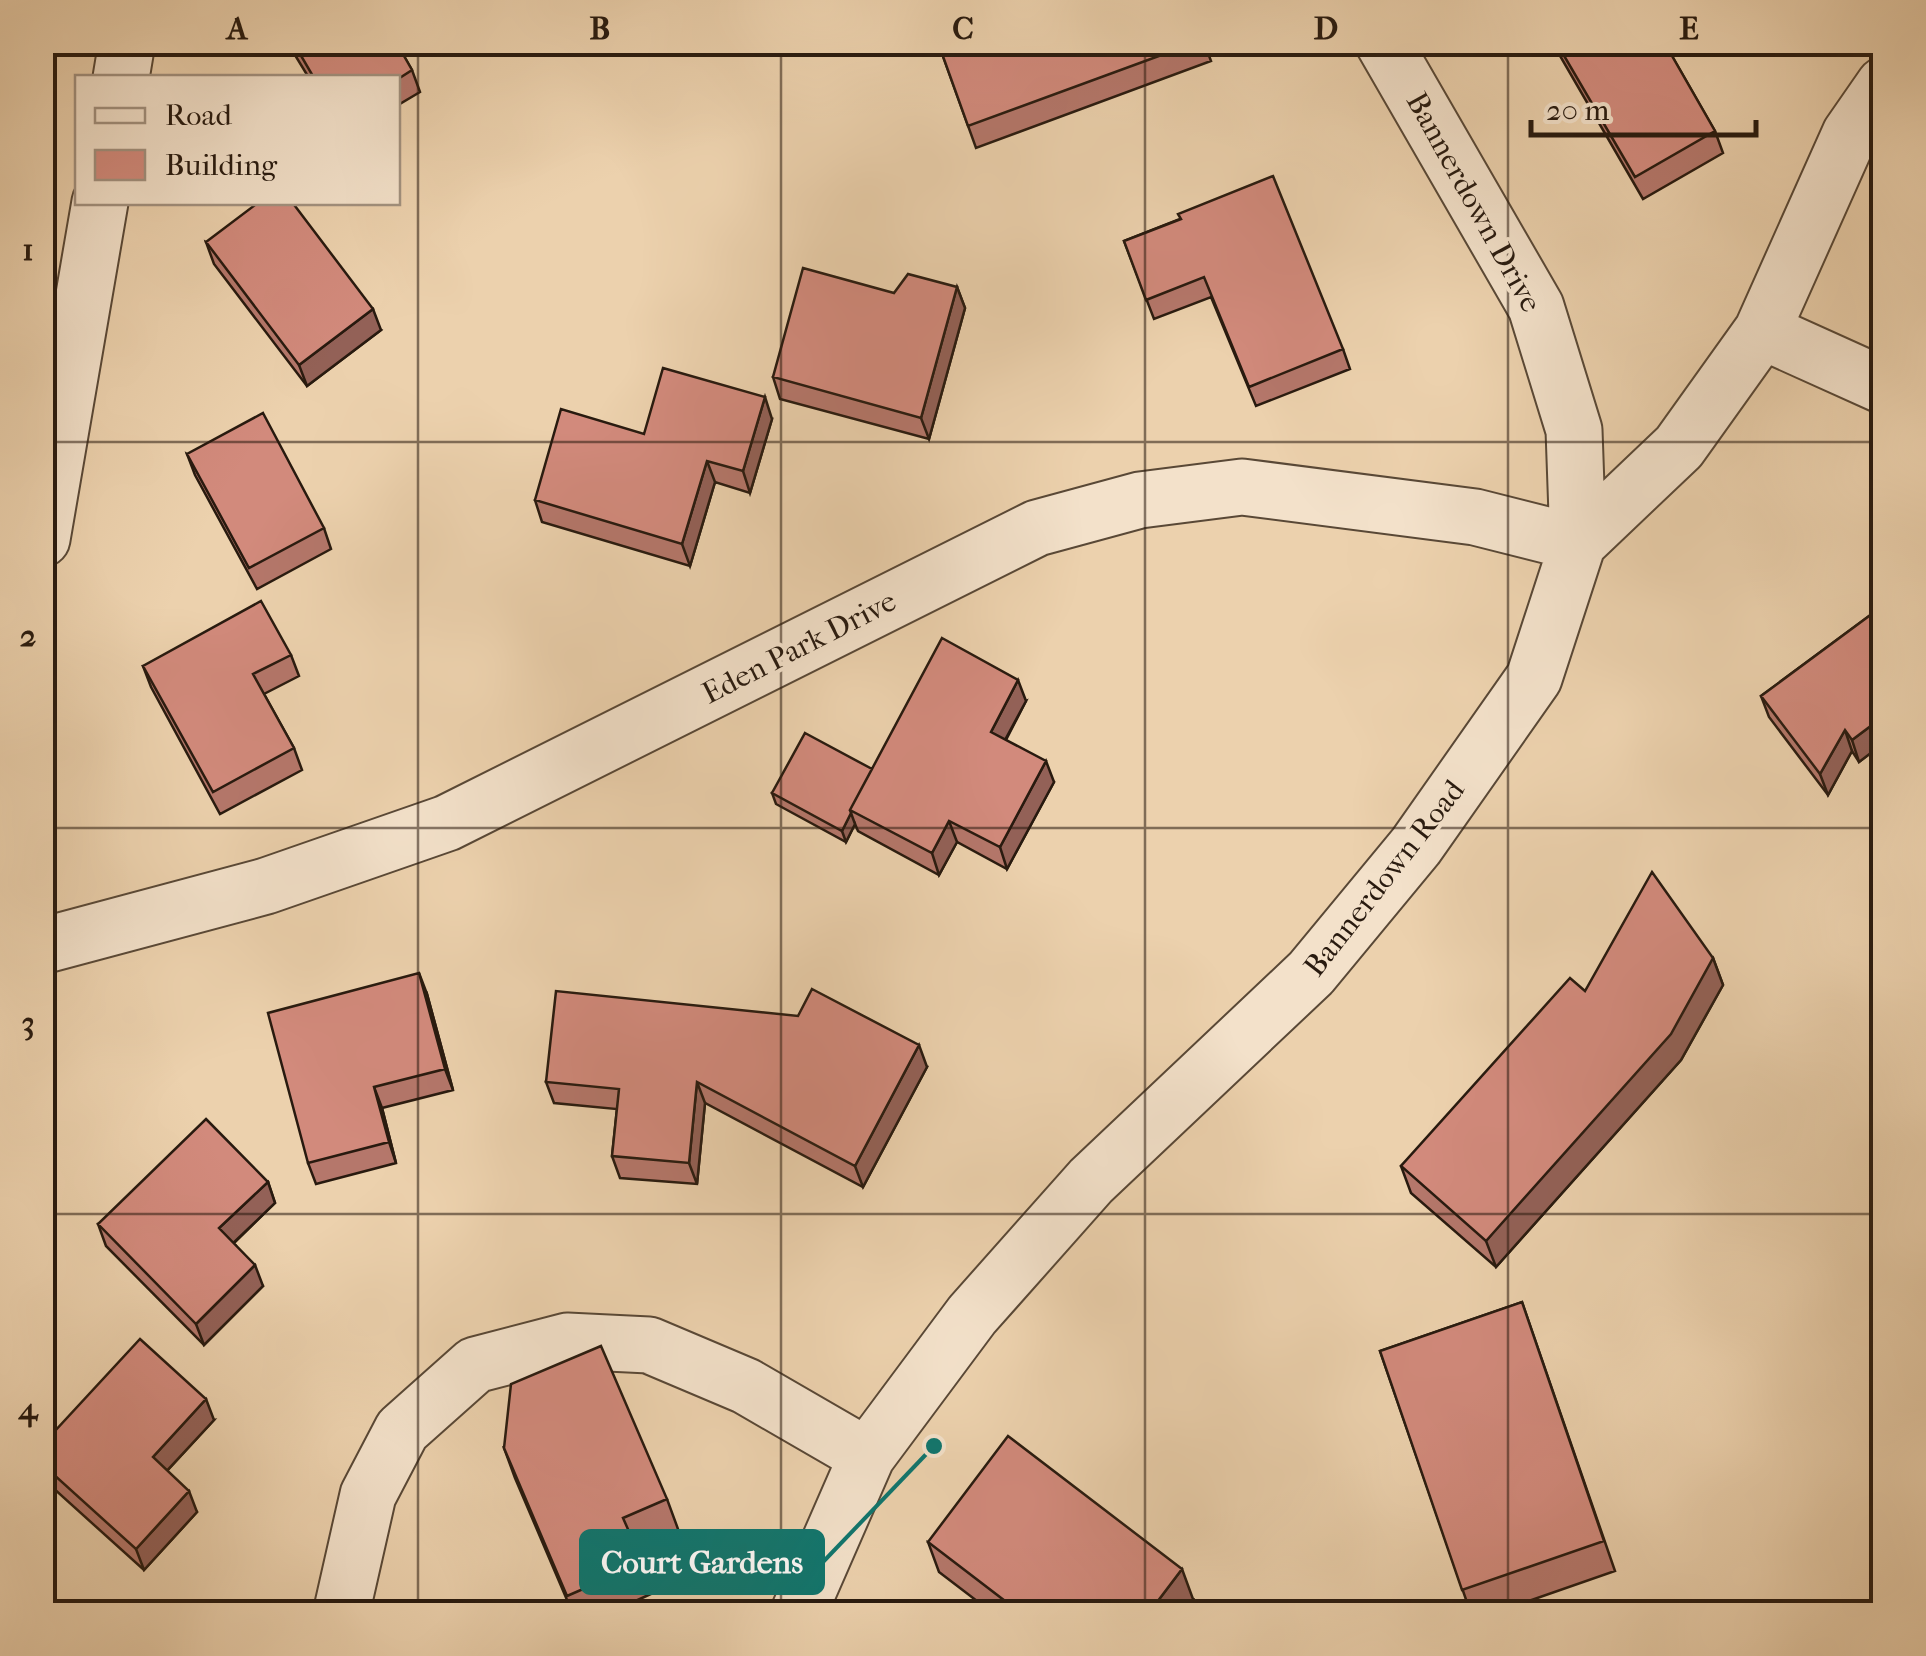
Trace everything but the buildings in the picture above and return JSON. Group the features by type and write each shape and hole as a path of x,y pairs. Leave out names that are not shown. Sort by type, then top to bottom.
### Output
{"street":[{"path":"122,75 127,42"},
{"name":"Bannerdown Drive","path":"1383,42 1536,307 1574,430 1578,543"},
{"name":"Bannerdown Road","path":"798,1614 867,1456 972,1314 1090,1180 1311,973 1416,846 1534,678 1578,543 1679,447 1762,331 1850,134 1884,85"},
{"path":"42,539 99,205"},
{"path":"1762,331 1884,386"},
{"name":"Eden Park Drive","path":"42,946 266,886 448,823 1037,528 1140,500 1242,487 1476,517 1578,543"},
{"path":"341,1614 368,1494 402,1430 475,1365 567,1341 648,1345 746,1386 867,1456"}],"place":[{"name":"Court Gardens","path":"934,1446"}]}
